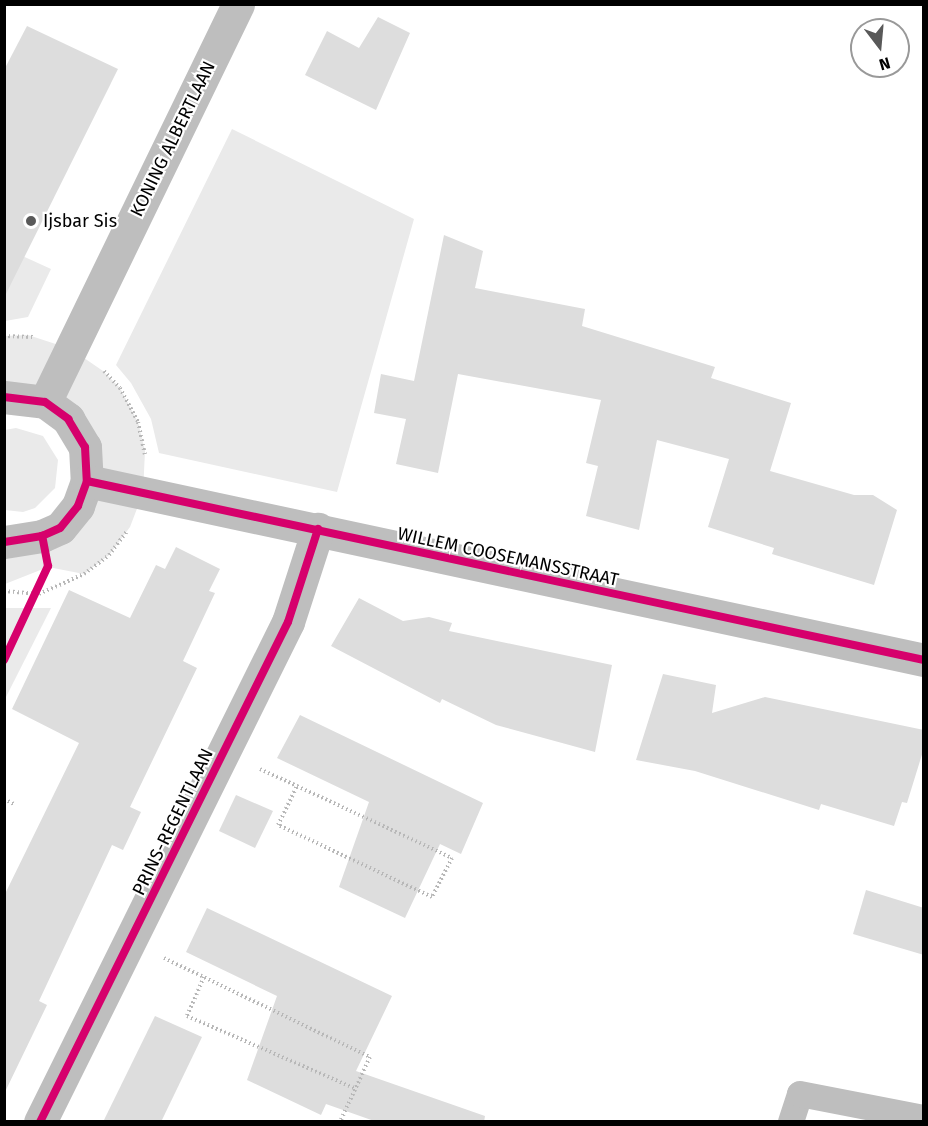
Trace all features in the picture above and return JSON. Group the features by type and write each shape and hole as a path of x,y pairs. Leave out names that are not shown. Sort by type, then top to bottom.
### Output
{"street":[{"name":"KONING ALBERTLAAN","path":"45,402 238,4"},
{"path":"4,398 45,402 68,419 85,447 87,482 78,506 60,528 42,536 4,542"},
{"name":"WILLEM COOSEMANSSTRAAT","path":"87,482 318,529 924,660"},
{"name":"PRINS-REGENTLAAN","path":"40,1122 288,622 318,529"}],"lane":[{"path":"791,1122 800,1094 924,1118"}],"path":[{"path":"33,604 48,567 42,536"},
{"path":"5,657 13,644"},
{"path":"224,752 452,858 432,897 278,825 297,786"},
{"path":"4,799 16,805"},
{"path":"130,942 370,1057 340,1122"},
{"path":"204,977 187,1016 354,1088"}],"shaded area":[{"path":"232,129 414,219 337,492 159,453 151,419 131,383 116,365"},
{"path":"5,248 51,269 28,317 5,321"},
{"path":"28,335 71,349 103,371 120,388 138,422 145,451 143,493 130,527 109,555 84,574 48,567 5,584 4,542 78,506 68,419 5,397 5,336"},
{"path":"16,428 43,436 58,460 55,488 35,508 23,512 5,510 5,430"},
{"path":"4,608 51,608 5,699"}],"building":[{"path":"378,17 410,33 376,110 305,75 327,31 359,48"},
{"path":"27,26 118,69 4,298 4,70"},
{"path":"444,235 483,251 475,288 585,309 582,326 715,367 711,378 791,403 770,471 854,495 873,495 897,510 874,585 772,554 774,548 708,527 729,459 657,440 639,530 586,516 598,466 586,463 601,400 458,374 438,473 396,464 406,419 374,413 381,374 414,381"},
{"path":"176,547 220,569 209,591 215,593 183,661 197,668 130,807 141,812 123,850 112,845 39,1001 47,1005 4,1094 4,896 79,743 12,709 69,590 130,618 156,565 165,569"},
{"path":"359,598 403,621 429,617 452,623 449,631 612,665 595,752 496,725 442,699 440,703 331,646"},
{"path":"663,674 716,685 712,713 765,697 924,730 924,748 907,803 902,802 894,826 821,804 819,810 695,771 636,760"},
{"path":"300,715 483,803 461,854 440,844 405,918 339,887 369,802 277,758"},
{"path":"236,795 273,811 255,848 219,831"},
{"path":"866,890 924,908 924,955 853,934"},
{"path":"207,908 392,996 356,1071 485,1116 484,1122 377,1122 326,1104 321,1115 247,1080 277,996 186,952"},
{"path":"155,1016 202,1037 161,1122 103,1122"}],"cycle path":[{"path":"4,397 45,402 68,419 85,447 87,481 78,506 60,528 42,536 4,542"},
{"path":"87,481 924,660"},
{"path":"40,1122 288,622 318,529"},
{"path":"4,660 48,566 42,536"}],"place":[{"name":"Ijsbar Sis","path":"31,221"}]}
